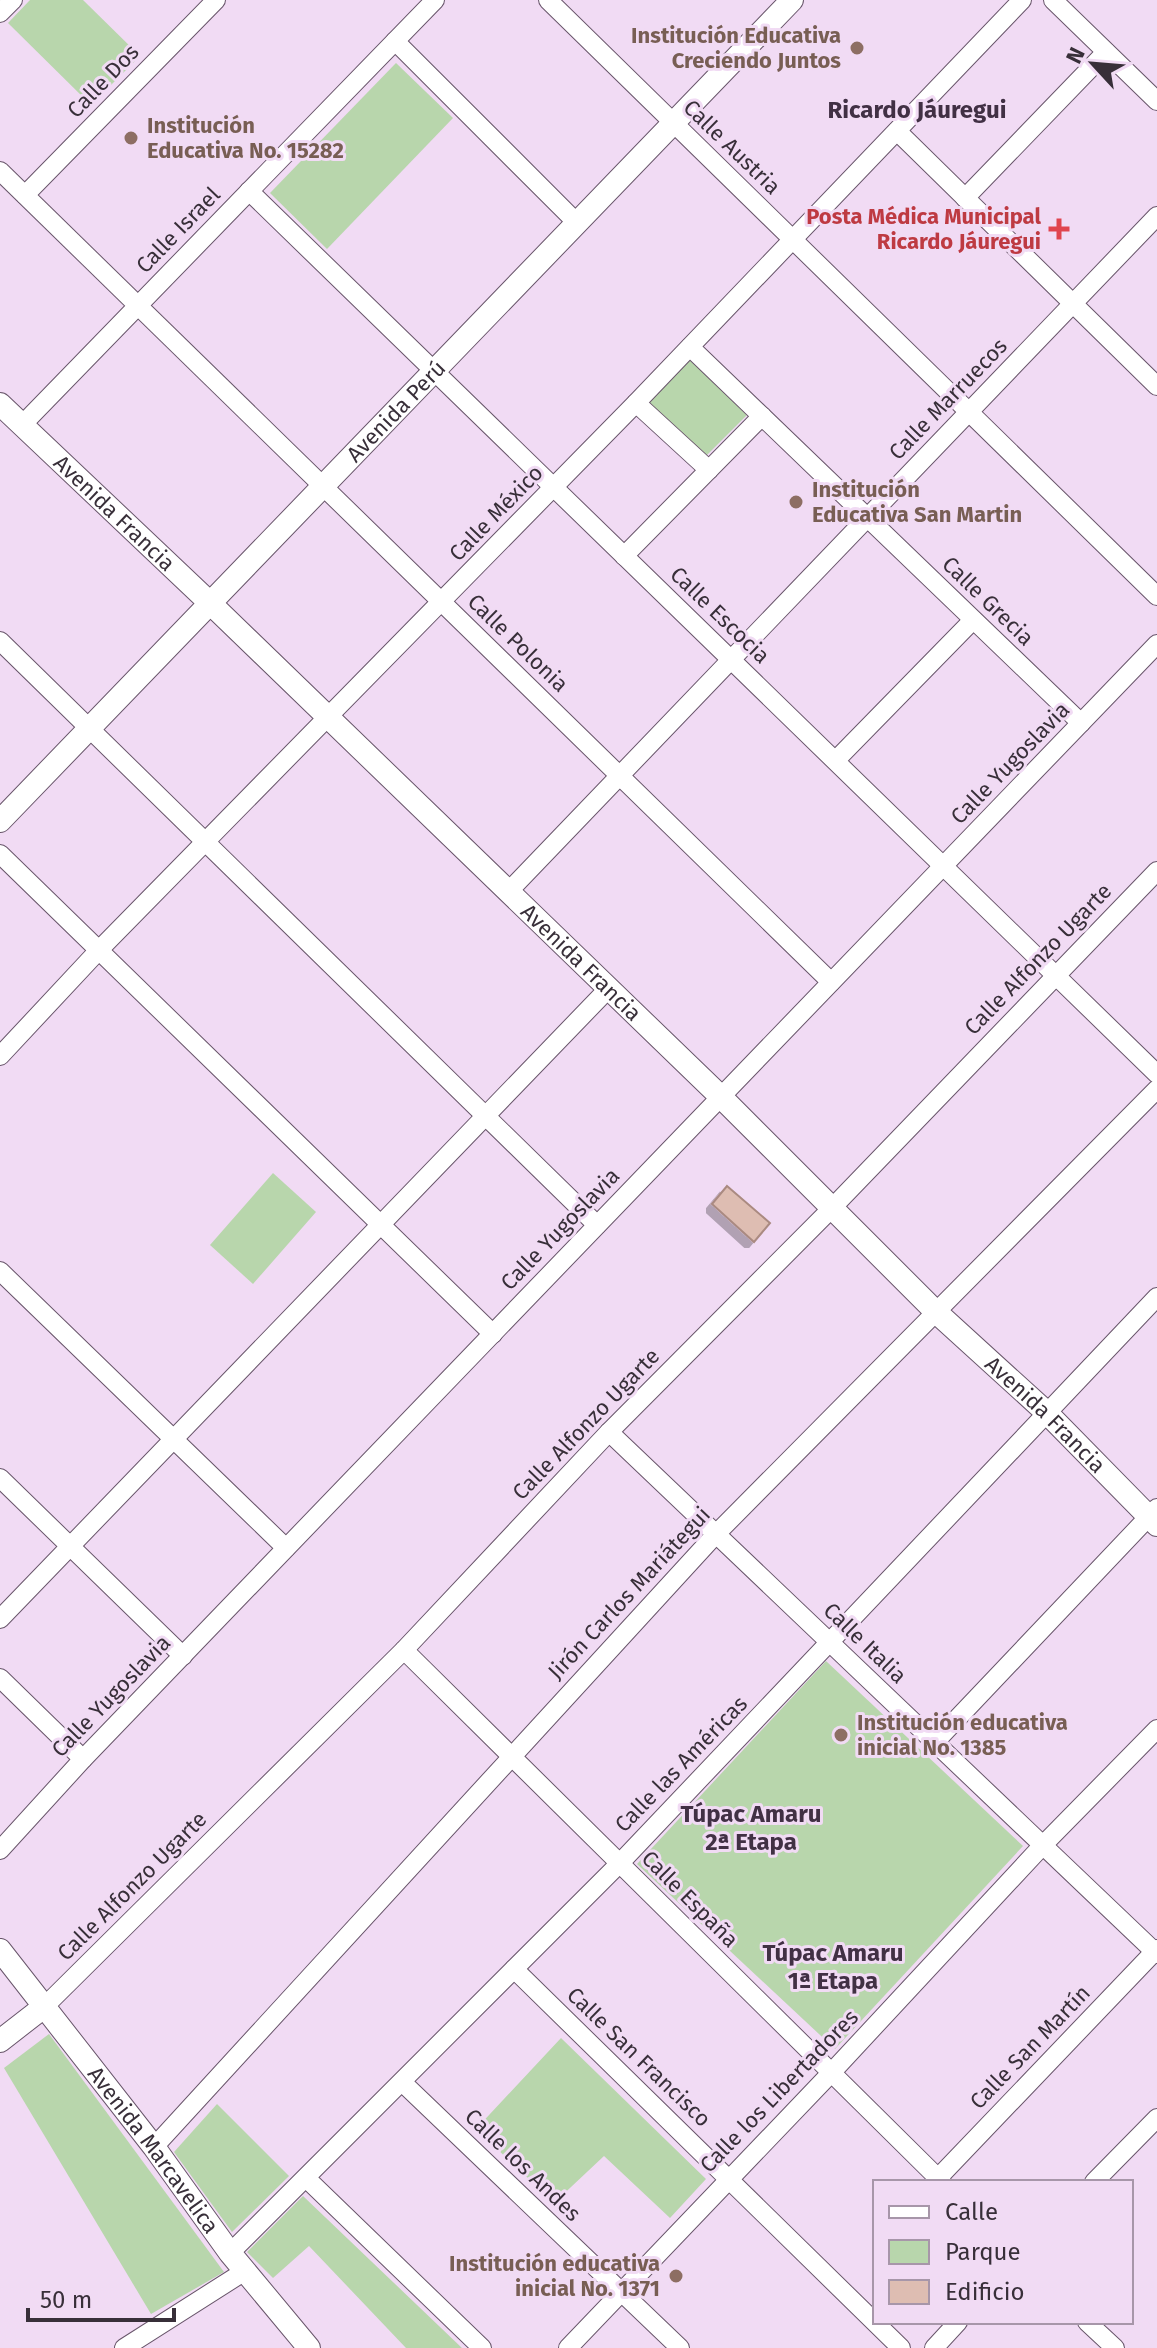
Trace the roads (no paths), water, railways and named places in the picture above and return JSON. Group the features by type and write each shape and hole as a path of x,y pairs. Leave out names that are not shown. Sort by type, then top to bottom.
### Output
{"street":[{"path":"0,13 13,0"},
{"name":"Calle Dos","path":"25,195 216,0"},
{"name":"Calle Israel","path":"22,425 435,0"},
{"name":"Calle Austria","path":"548,0 1157,596"},
{"name":"Calle México","path":"0,1056 99,950 553,489 1022,0"},
{"path":"1053,0 1157,101"},
{"name":"Avenida Perú","path":"0,821 674,123 784,3"},
{"path":"395,41 576,222"},
{"path":"965,198 1106,52"},
{"path":"897,131 1157,386"},
{"name":"Calle Polonia","path":"0,171 831,982"},
{"name":"Calle Escocia","path":"249,191 1157,1074"},
{"name":"Calle Marruecos","path":"508,892 1157,216"},
{"name":"Calle Grecia","path":"690,347 1081,723"},
{"path":"636,403 709,470"},
{"name":"Avenida Francia","path":"1,408 210,603 721,1097 935,1311 1046,1412 1154,1517"},
{"path":"624,556 762,416"},
{"path":"836,760 973,620"},
{"path":"0,641 597,1225"},
{"name":"Calle Yugoslavia","path":"0,1850 83,1759 1157,644"},
{"path":"0,854 493,1334"},
{"name":"Calle Alfonzo Ugarte","path":"45,2006 404,1650 609,1432 832,1208 1157,871"},
{"path":"0,1619 608,989"},
{"name":"Jirón Carlos Mariátegui","path":"154,2147 716,1534 1157,1089"},
{"path":"0,1271 286,1548"},
{"name":"Calle las Américas","path":"230,2253 619,1864 1157,1297"},
{"name":"Calle Italia","path":"609,1432 1156,1951"},
{"path":"0,1478 183,1656"},
{"path":"935,1742 1154,1517"},
{"name":"Calle España","path":"404,1650 940,2180"},
{"path":"0,1678 83,1759"},
{"name":"Calle los Libertadores","path":"568,2348 831,2073 1043,1845 1157,1729"},
{"name":"Avenida Marcavelica","path":"0,1950 154,2147 230,2253 309,2348"},
{"name":"Calle San Martín","path":"940,2180 1156,1951"},
{"name":"Calle San Francisco","path":"514,1969 873,2320"},
{"path":"0,2041 45,2006"},
{"name":"Calle los Andes","path":"402,2082 680,2348"},
{"path":"1096,2180 1157,2118"},
{"path":"306,2178 482,2348"},
{"path":"124,2348 245,2271"},
{"name":"Calle San Francisco","path":"877,2324 901,2348"},
{"path":"934,2348 956,2324"},
{"path":"1089,2324 1115,2348"}],"place":[{"name":"Institución Educativa Creciendo Juntos","path":"857,48"},
{"name":"Institución Educativa No. 15282","path":"131,138"},
{"name":"Posta Médica Municipal Ricardo Jáuregui","path":"1059,229"},
{"name":"Institución Educativa San Martin","path":"796,502"},
{"name":"Institución educativa inicial No. 1385","path":"841,1735"},
{"name":"Institución educativa inicial No. 1371","path":"676,2276"}],"district":[{"name":"Ricardo Jáuregui","path":"917,110"},
{"name":"Túpac Amaru 2ª Etapa","path":"751,1828"},
{"name":"Túpac Amaru 1ª Etapa","path":"833,1967"}]}
